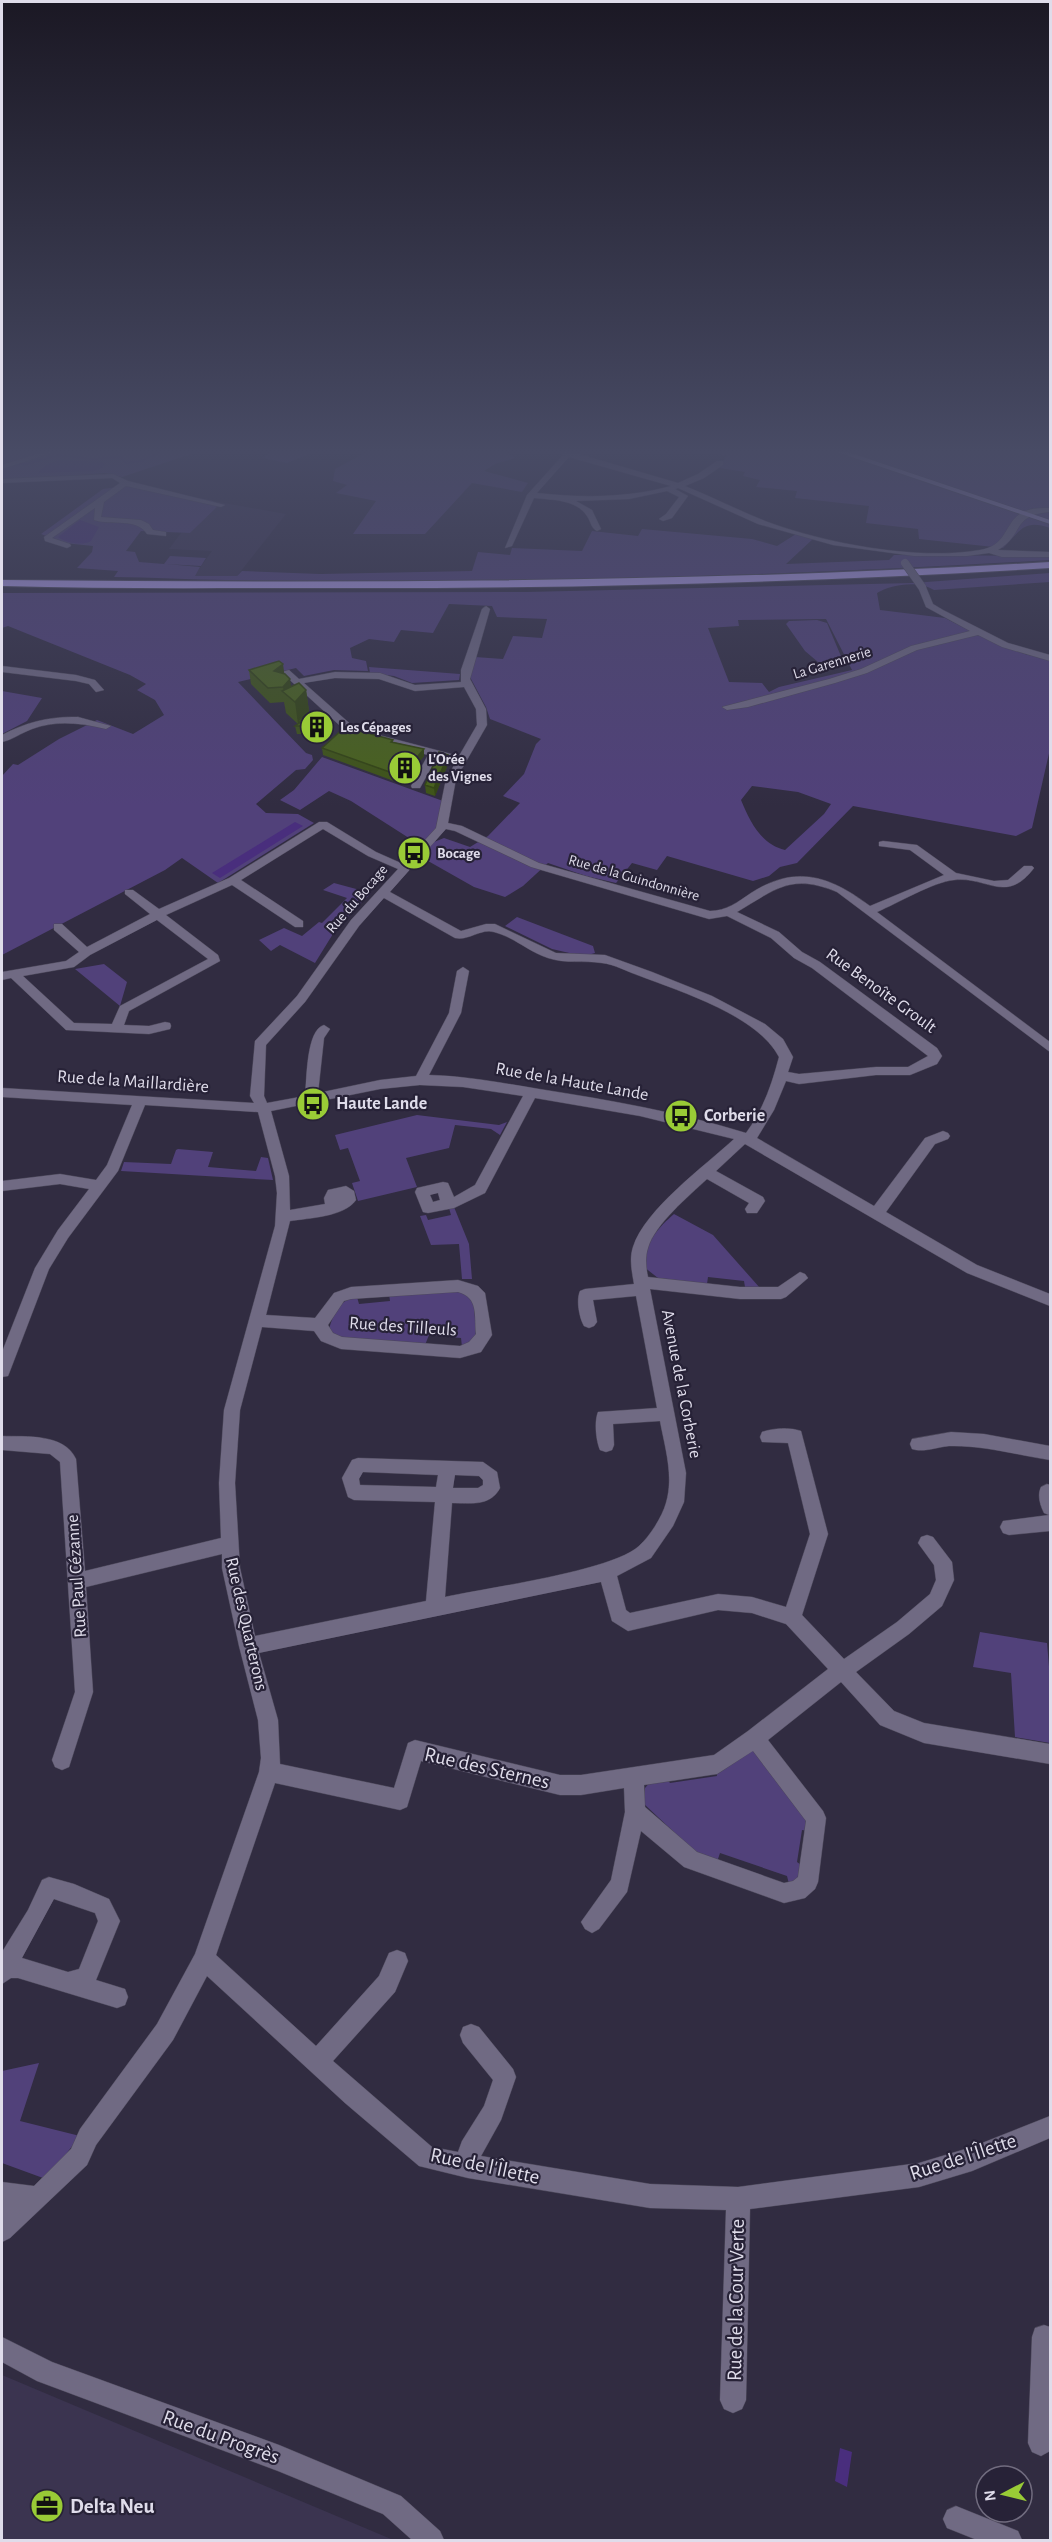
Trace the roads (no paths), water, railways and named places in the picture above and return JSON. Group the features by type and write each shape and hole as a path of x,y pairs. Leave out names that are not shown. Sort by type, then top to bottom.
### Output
{"highway":[{"path":"2,583 291,585 693,581 876,575 968,569"},
{"path":"2,588 426,590 631,587 875,579 1050,569"}],"street":[{"path":"911,569 929,604 977,632 1013,648 1050,658"},
{"path":"297,682 335,675 381,676 415,688 467,684 466,670 486,609"},
{"name":"La Garennerie","path":"727,706 748,704 763,698 832,681 864,671 914,648 977,632"},
{"path":"2,669 76,678 92,682 99,690"},
{"path":"286,672 352,731 435,754 462,759"},
{"name":"Rue du Bocage","path":"262,1108 257,1096 260,1044 301,999 355,923 439,833 443,825 451,779 482,725 483,716 467,684"},
{"path":"2,739 26,726 42,722 90,722 106,726"},
{"path":"416,786 429,760 435,754"},
{"path":"2,976 70,964 87,952 158,915 233,880 322,824 372,854 405,869"},
{"name":"Rue de la Guindonnière","path":"443,825 458,828 535,865 709,915 730,913"},
{"path":"883,844 913,847 953,876 993,885 1004,885 1023,876 1028,868"},
{"path":"868,911 953,876"},
{"path":"730,913 774,883 795,879 828,884 841,890 1050,1048"},
{"path":"233,880 299,924"},
{"path":"116,1030 124,1009 214,961 214,958 129,892"},
{"name":"Avenue de la Corberie","path":"248,1646 607,1572 645,1552 667,1521 675,1503 678,1473 641,1286 640,1247 670,1206 747,1138 764,1119 774,1098 786,1057 785,1050 746,1016 731,1008 605,959 584,961 547,953 495,928 483,928 470,936 459,935 383,893"},
{"name":"Rue Benoîte Groult","path":"730,913 775,935 798,955 816,965 932,1051 935,1056 932,1061 910,1071 876,1071 799,1079 781,1075"},
{"path":"58,927 87,952"},
{"path":"420,1080 455,1013 463,971"},
{"path":"15,974 71,1027 149,1030 165,1026"},
{"path":"311,1100 318,1037 324,1029"},
{"name":"Rue de la Haute Lande","path":"262,1108 372,1086 420,1080 459,1081 704,1125 747,1138 972,1269 1050,1300"},
{"name":"Rue de la Maillardière","path":"2,1092 262,1108"},
{"path":"449,1204 467,1199 480,1189 531,1093"},
{"path":"2,1371 42,1268 63,1234 113,1167 141,1100"},
{"name":"Rue des Quarterons","path":"204,1959 269,1772 271,1748 268,1720 236,1593 228,1544 227,1483 232,1410 283,1216 282,1176 268,1118 262,1108"},
{"path":"877,1214 930,1141 944,1136"},
{"path":"708,1173 758,1201 752,1209"},
{"path":"2,1186 60,1179 100,1186"},
{"path":"283,1216 333,1207"},
{"path":"590,1322 585,1295 641,1286 740,1293 782,1293 800,1278"},
{"name":"Rue des Tilleuls","path":"458,1286 473,1290 480,1298 484,1335 476,1347 460,1352 341,1343 327,1337 319,1325 339,1297 351,1293 458,1286"},
{"path":"255,1320 319,1325"},
{"path":"606,1445 604,1417 666,1414"},
{"path":"768,1437 795,1436 819,1534 792,1617"},
{"path":"918,1444 938,1438 1003,1444 1050,1453"},
{"name":"Rue Paul Cézanne","path":"2,1443 54,1447 68,1459 84,1692 62,1760"},
{"path":"358,1465 483,1469 491,1477 491,1488 481,1496 444,1495 354,1492 350,1478 358,1465"},
{"path":"435,1606 447,1468"},
{"path":"1050,1492 1047,1492 1050,1508"},
{"path":"1009,1527 1050,1523"},
{"name":"Rue des Sternes","path":"269,1772 400,1800 415,1750 550,1784 581,1785 717,1764 903,1629 936,1600 945,1580 943,1562 927,1543"},
{"path":"78,1581 228,1544"},
{"path":"607,1572 618,1614 628,1622 718,1602 752,1605 792,1617 841,1672 887,1718 924,1733 1050,1754"},
{"path":"635,1812 695,1862 784,1893 798,1891 808,1882 816,1818 755,1738"},
{"path":"592,1922 620,1885 635,1812 634,1776"},
{"path":"3,1971 49,1887 74,1894 102,1906 109,1921 86,1977 68,1983"},
{"path":"2,2228 79,2157 88,2137 170,2024 204,1959"},
{"name":"Rue de l'Îlette","path":"204,1959 427,2158 650,2196 738,2199 919,2175 972,2159 1050,2127"},
{"path":"317,2062 387,1984 398,1961"},
{"path":"3,1971 18,1966 117,1997"},
{"path":"468,2166 471,2150 493,2112 505,2077 471,2035"},
{"path":"2,2194 36,2198"},
{"path":"2,2199 5,2214 2,2228"},
{"name":"Rue de la Cour Verte","path":"733,2400 738,2199"},
{"path":"1041,2443 1044,2337 1050,2339"},
{"name":"Rue du Progrès","path":"2,2349 46,2372 279,2458 392,2505 430,2541"},
{"path":"956,2519 1009,2541"}],"place":[{"name":"Les Cépages","path":"317,727"},
{"name":"L'Orée des Vignes","path":"405,768"},
{"name":"Bocage","path":"414,853"},
{"name":"Haute Lande","path":"313,1104"},
{"name":"Corberie","path":"681,1116"},
{"name":"Delta Neu","path":"47,2506"}]}
